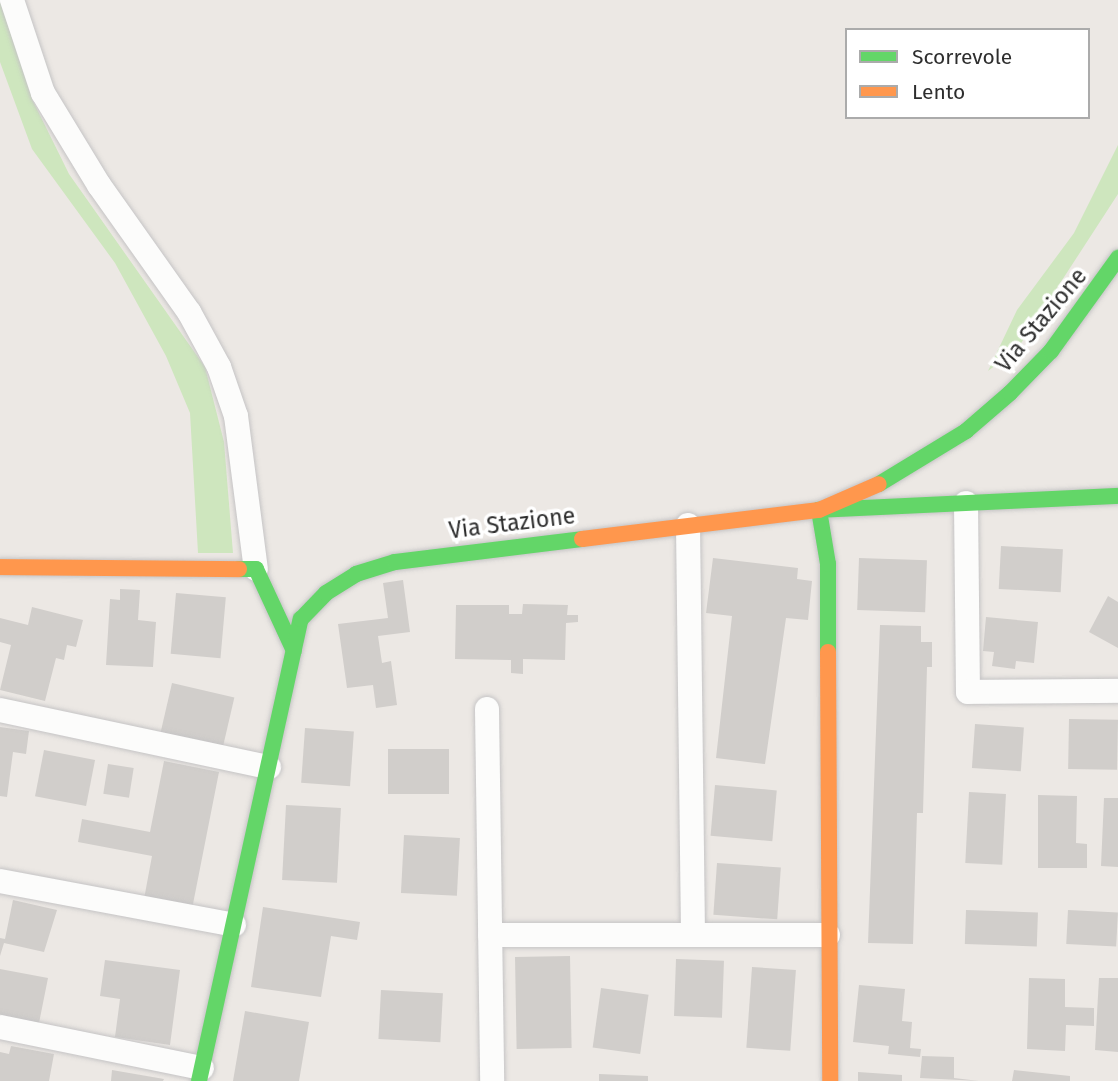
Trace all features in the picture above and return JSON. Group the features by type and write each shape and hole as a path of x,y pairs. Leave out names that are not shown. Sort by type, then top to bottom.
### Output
{"street":[{"path":"12,0 43,93 99,185 189,312 219,367 236,416 256,569 294,651"},
{"name":"Via Stazione","path":"200,1074 301,619 326,593 356,574 441,555 819,510 872,489 967,431 1051,351 1118,258"},
{"path":"830,1081 828,564 819,510 1118,496"},
{"path":"966,503 968,692 1118,691"},
{"path":"688,525 693,936"},
{"path":"0,566 256,569"},
{"path":"488,709 492,1081"},
{"path":"0,710 269,767"},
{"path":"0,881 234,925"},
{"path":"491,935 828,935"},
{"path":"0,1027 200,1074"}],"green space":[{"path":"0,0 32,99 69,174 205,367 224,442 233,553 198,553 190,413 166,356 115,263 32,149 0,62"},
{"path":"1118,145 1118,194 1018,348 988,371 1017,310 1074,233"}],"building":[{"path":"1001,546 1063,549 1061,592 999,589"},
{"path":"713,558 798,568 797,579 812,581 808,620 786,618 765,764 716,758 732,616 706,613"},
{"path":"859,558 927,560 925,612 857,610"},
{"path":"403,580 410,632 378,636 382,663 391,661 397,705 376,708 373,685 347,688 338,624 388,618 383,583"},
{"path":"120,589 140,590 138,620 156,622 153,667 106,665 110,599 120,600"},
{"path":"176,593 226,597 220,658 171,654"},
{"path":"1108,596 1118,602 1118,648 1089,632"},
{"path":"523,604 568,605 567,615 578,615 578,622 566,623 565,660 523,659 523,674 511,673 511,660 455,659 456,605 509,605 509,614 522,614"},
{"path":"32,607 83,620 76,647 67,645 64,660 56,658 45,701 0,690 11,645 0,642 0,618 28,625"},
{"path":"986,617 1038,622 1034,663 1016,661 1015,669 992,666 994,652 983,651"},
{"path":"880,625 921,626 921,642 932,642 932,667 927,667 923,813 917,813 913,944 868,943"},
{"path":"172,683 234,697 222,749 160,735"},
{"path":"1069,719 1118,720 1117,770 1068,769"},
{"path":"975,724 1024,727 1021,771 972,768"},
{"path":"0,727 29,731 26,754 13,752 7,797 0,796"},
{"path":"305,728 354,731 350,786 301,783"},
{"path":"388,749 449,749 449,794 388,794"},
{"path":"44,750 95,760 86,806 35,796"},
{"path":"164,761 219,772 192,909 144,899 152,856 78,842 82,819 150,832"},
{"path":"108,764 134,768 129,798 103,794"},
{"path":"715,785 777,790 772,841 711,836"},
{"path":"969,792 1006,794 1002,865 965,863"},
{"path":"1038,795 1077,796 1076,843 1087,844 1087,868 1038,868"},
{"path":"1104,798 1118,798 1118,867 1101,866"},
{"path":"286,805 341,808 337,883 282,880"},
{"path":"404,835 460,838 457,896 401,893"},
{"path":"717,863 781,867 777,919 713,915"},
{"path":"13,900 57,910 44,952 4,943 0,956 0,938 5,939"},
{"path":"263,907 360,922 357,940 331,936 321,997 251,987"},
{"path":"966,910 1038,913 1037,946 965,944"},
{"path":"1068,910 1118,913 1116,947 1066,944"},
{"path":"570,956 572,1048 517,1049 515,957"},
{"path":"676,959 724,961 722,1018 674,1016"},
{"path":"105,960 180,970 170,1045 115,1037 120,999 100,996"},
{"path":"752,967 796,970 790,1051 746,1048"},
{"path":"0,969 48,978 39,1023 0,1016"},
{"path":"1029,978 1065,979 1065,1007 1094,1008 1094,1026 1066,1025 1065,1051 1027,1049"},
{"path":"1099,978 1118,978 1118,1052 1095,1050"},
{"path":"859,985 905,989 902,1021 912,1022 910,1048 921,1049 920,1057 888,1054 889,1046 853,1042"},
{"path":"601,988 649,995 640,1054 593,1047"},
{"path":"381,990 443,993 440,1042 378,1039"},
{"path":"245,1011 309,1022 299,1081 233,1081"},
{"path":"11,1046 54,1054 49,1081 0,1081 0,1052 9,1054"},
{"path":"922,1056 954,1057 954,1078 979,1081 920,1078"},
{"path":"112,1070 164,1079 111,1081"},
{"path":"1014,1070 1070,1076 1070,1081 1012,1081"},
{"path":"858,1072 902,1075 902,1081 858,1081"},
{"path":"599,1074 648,1076 648,1081 599,1081"}],"traffic: fast":[{"path":"879,484 966,431 1010,393 1051,351 1118,258"},
{"path":"828,652 828,564 819,510 1118,496"},
{"path":"199,1081 301,619 326,593 356,574 395,562 582,539"},
{"path":"239,569 256,569 294,651"}],"traffic: slow":[{"path":"582,539 819,510 879,484"},
{"path":"0,567 239,569"},
{"path":"828,652 830,1081"}]}
